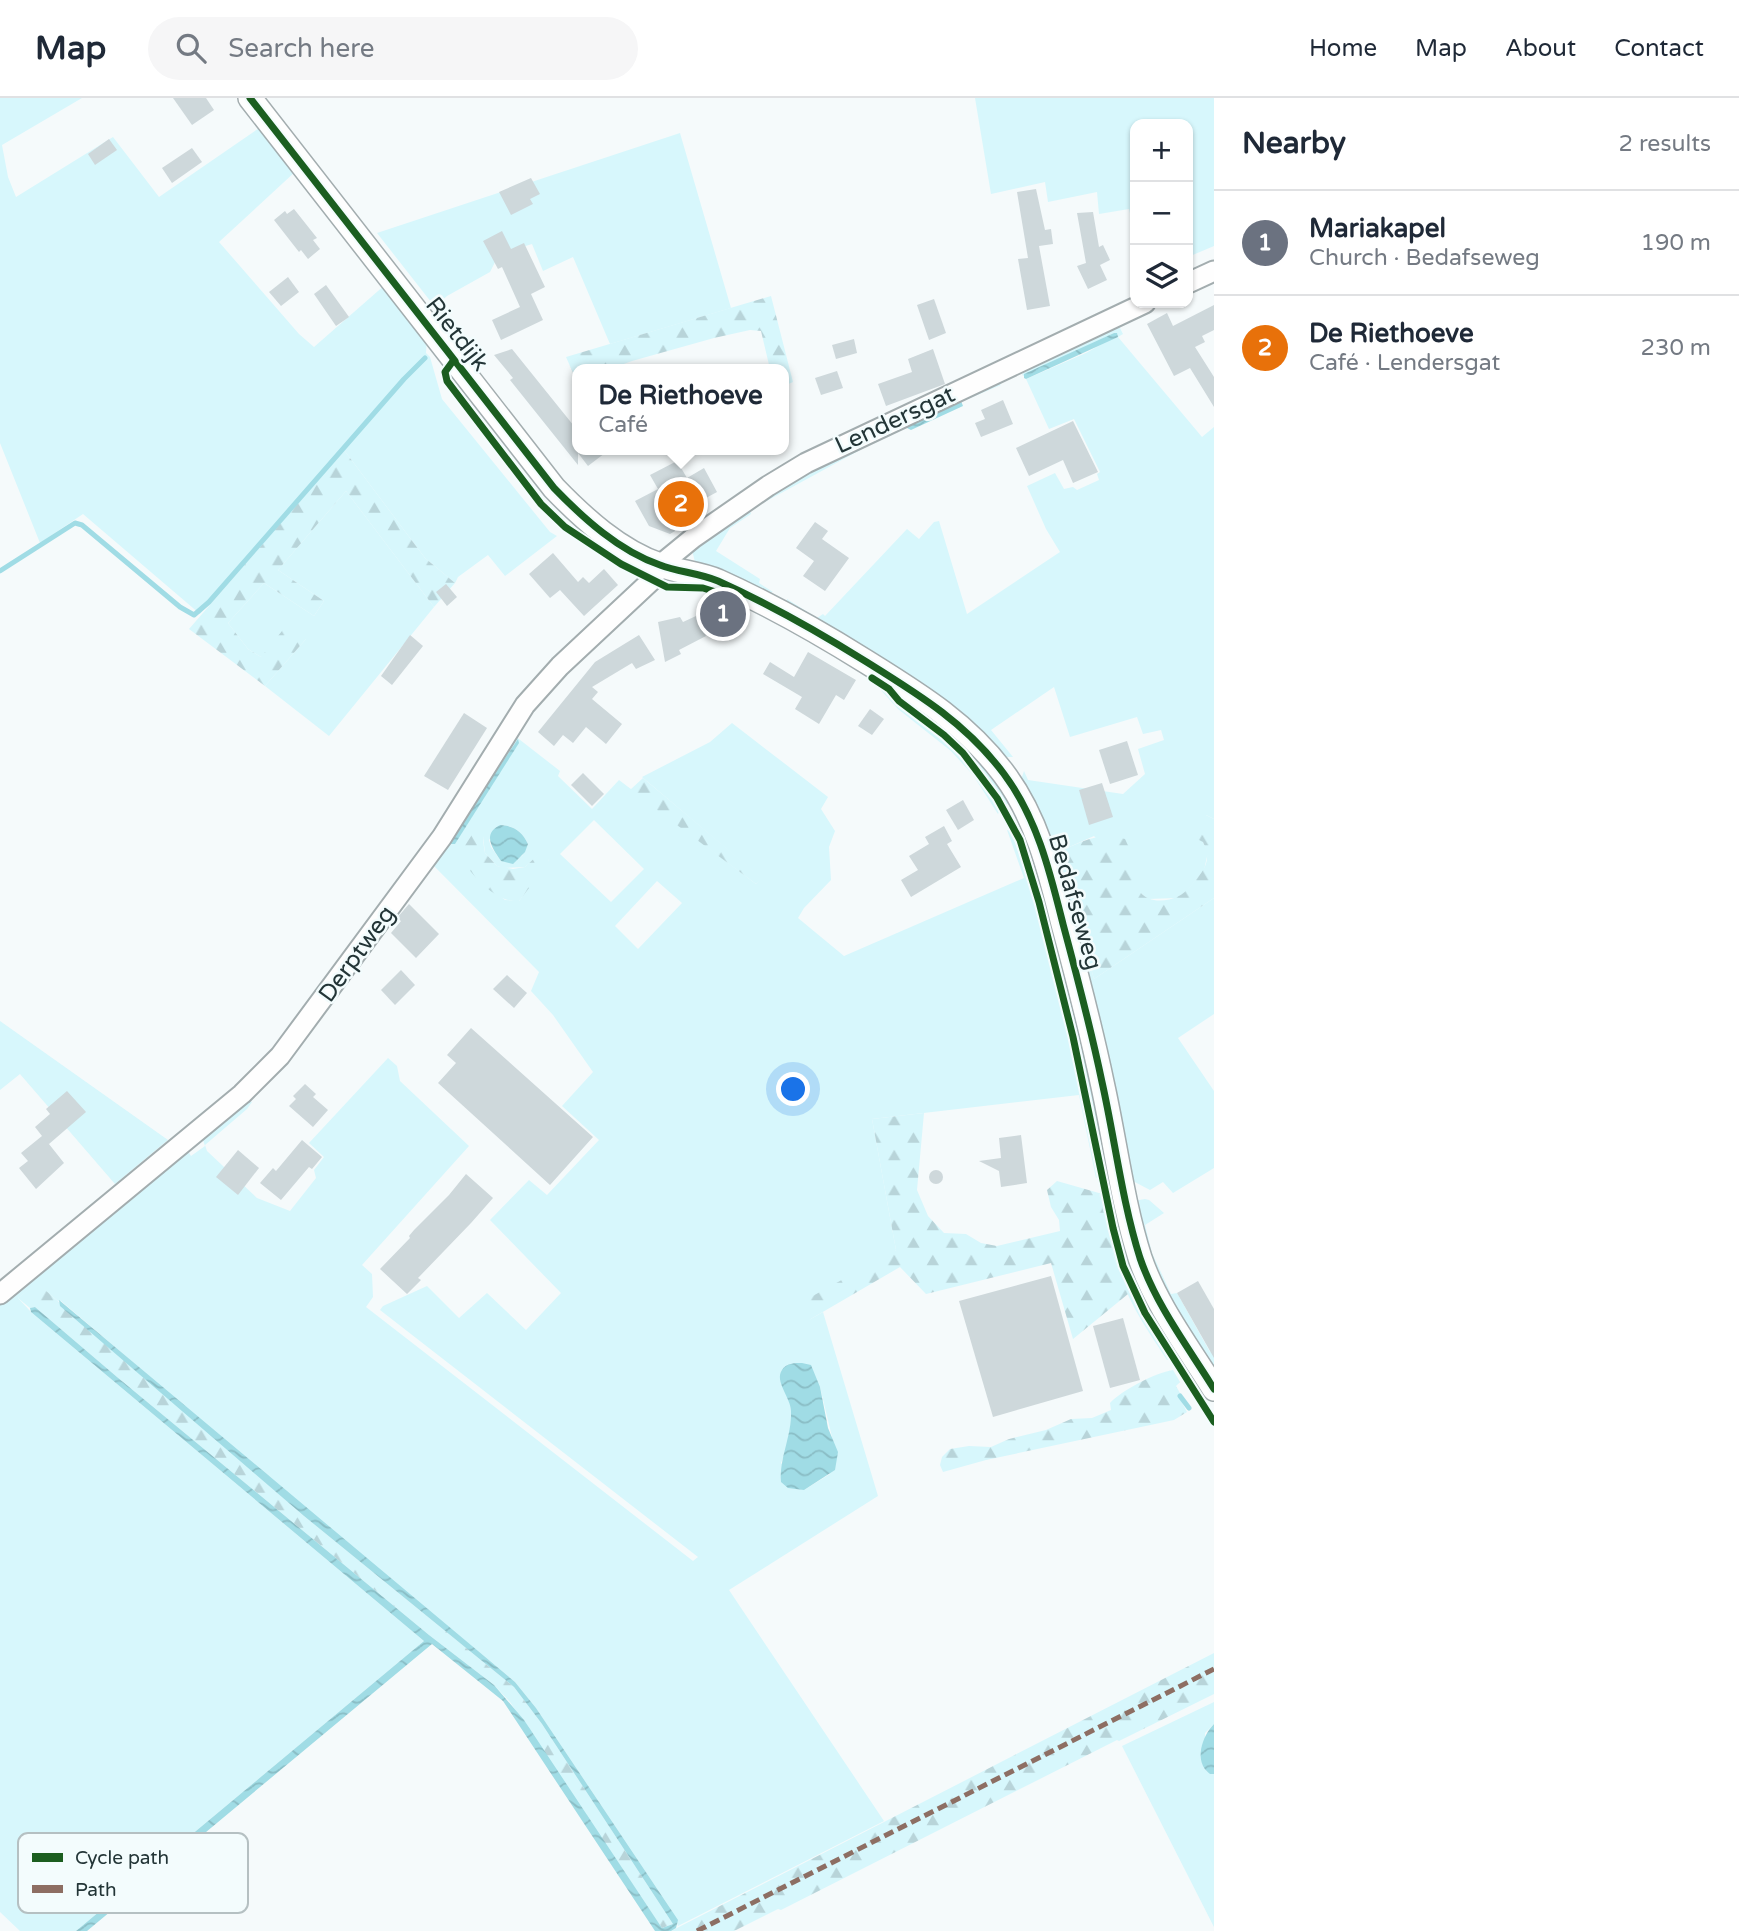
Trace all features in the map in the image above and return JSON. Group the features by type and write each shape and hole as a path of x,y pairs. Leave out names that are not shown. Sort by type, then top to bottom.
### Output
{"street":[{"name":"Rietdijk","path":"250,98 554,488 592,524 632,551 660,565"},
{"path":"1193,281 1214,271"},
{"name":"Lendersgat","path":"660,565 726,514 806,463 1134,308"},
{"name":"Derptweg","path":"0,1294 242,1094 280,1056 442,837 526,705 560,666 652,580 660,565"},
{"name":"Bedafseweg","path":"660,565 709,577 751,596 841,646 942,709 974,738 1005,775 1036,832 1048,867 1102,1079 1141,1260 1166,1312 1214,1389"}],"green space":[{"path":"0,98 82,98 2,145 8,177 16,197 113,137 159,197 262,126 296,171 219,242 299,334 314,347 386,284 427,338 426,353 430,357 442,399 550,532 557,536 505,576 488,555 458,577 455,583 425,558 344,450 200,614 83,514 40,543 0,443"},
{"path":"975,98 1214,98 1214,246 1193,255 1193,119 1130,119 1130,213 1129,209 1099,214 1097,192 1048,202 1045,182 991,194"},
{"path":"680,133 731,308 610,344 573,257 543,271 532,244 516,249 495,262 490,272 447,296 435,307 377,233"},
{"path":"771,296 788,364 769,364 761,331 750,330 624,364 572,364 572,370 566,357"},
{"path":"1111,323 1120,328 1123,334 1118,337 1202,437 1214,427 1214,819 1206,815 1203,842 1208,852 1204,870 1187,891 1177,898 1148,899 1138,891 1135,880 1094,836 1058,852 1094,979 1214,898 1214,1014 1178,1038 1214,1091 1214,1168 1173,1193 1163,1182 1150,1190 1129,1179 1022,777 1024,771 1028,780 1123,794 1145,774 1138,749 1164,740 1161,730 1143,734 1137,717 1070,737 1054,687 991,730 1013,757 1007,757 787,606 787,599 817,618 823,614 825,616 907,529 919,539 934,522 939,521 967,614 1060,552 1046,529 1027,486 1055,473 1064,489 1073,487 1077,490 1099,480 1097,474 1100,472 1074,419 1049,429 1026,379 1086,353 1118,335 1114,333 1022,375 1030,361"},
{"path":"789,366 793,382 789,384"},
{"path":"993,378 1001,385 906,425 750,510 751,514 730,528 716,551 760,579 759,583 773,592 766,594 695,562 692,550 797,473 813,471"},
{"path":"344,450 425,558 455,583 434,607 346,491 278,570 324,601 314,616 264,583 228,623 248,649 261,657 286,626 306,639 265,686 189,629"},
{"path":"346,491 434,607 329,736 265,686 306,639 261,657 248,649 228,623 264,583 314,616 324,601 278,570"},
{"path":"879,688 947,743 982,782 1000,810 998,814 973,775 951,751 898,709"},
{"path":"897,691 955,729 1008,798 1009,803 1006,805 985,774 961,746"},
{"path":"732,723 828,797 821,809 835,831 829,847 831,880 798,918 844,956 1024,878 1007,830 1011,831 1027,877 1056,984 1099,1177 1096,1178 1079,1095 872,1119 896,1250 809,1320 823,1312 878,1496 729,1590 884,1821 678,1926 672,1911 536,1708 515,1682 61,1301 37,1284 18,1298 31,1312 424,1641 194,1833 18,1833 18,1913 98,1913 76,1931 20,1931 0,1912 0,1300 188,1151 191,1156 205,1146 202,1137 248,1100 252,1102 247,1109 205,1145 207,1151 257,1198 290,1211 316,1178 314,1170 324,1157 309,1143 388,1058 397,1066 400,1081 469,1146 362,1265 372,1274 373,1297 366,1307 693,1561 698,1557 380,1310 383,1306 427,1286 459,1318 487,1293 526,1330 561,1293 490,1220 529,1180 547,1195 599,1140 562,1106 593,1072 553,1015 531,991 539,972 433,865 359,967 356,964 515,736 560,771 558,776 592,809 619,780 756,884 761,878 642,777 710,742","holes":["594,820 644,869 611,902 560,854","500,825 517,830 523,836 528,844 522,856 501,861 491,847 489,840","483,836 485,853 497,866 525,867 541,853 549,860 519,901 505,900 485,884","657,881 682,903 638,949 615,926","820,1387 832,1437 830,1474 804,1490 781,1463 789,1439 790,1398"]},
{"path":"643,778 762,878 756,884 630,790"},
{"path":"1206,815 1214,819 1214,898 1094,979 1058,852 1098,837 1125,839 1139,869 1137,879 1141,893 1154,900 1170,899 1187,890 1206,864 1203,842 1195,838 1191,828 1193,821"},
{"path":"475,830 481,831 485,853 497,866 513,869 525,867 541,852 546,854 549,860 547,865 519,901 510,901 493,893 459,855"},
{"path":"1038,884 1047,890 1111,1163 1104,1167 1076,1033"},
{"path":"0,1021 168,1140 115,1184 20,1074 0,1090"},
{"path":"924,1113 917,1190 928,1216 944,1233 966,1234 981,1243 997,1246 1060,1231 1059,1220 1051,1207 1047,1190 1057,1181 1099,1193 1114,1258 1128,1294 1073,1339 1051,1263 926,1294 900,1267 809,1320 800,1303 896,1250 872,1119"},
{"path":"1099,1193 1102,1193 1113,1247 1123,1278 1170,1359 1167,1360 1154,1341 1122,1281 1112,1252"},
{"path":"1109,1193 1118,1195 1183,1351 1176,1354 1134,1283 1124,1257"},
{"path":"1145,1199 1164,1213 1145,1225 1152,1253 1171,1294 1177,1293 1210,1352 1214,1350 1214,1374 1151,1265 1134,1201"},
{"path":"37,1283 304,1516 514,1687 542,1724 673,1924 662,1928 510,1702 494,1685 429,1635 35,1307 30,1308 18,1298"},
{"path":"1173,1370 1180,1382 1176,1386 1179,1397 1187,1412 1174,1420 986,1460 943,1472 940,1465 942,1457 950,1449 991,1447 1009,1439 1046,1430 1071,1419 1092,1418 1111,1410 1110,1403 1130,1388 1148,1378"},
{"path":"1214,1653 1214,1694 734,1931 671,1931"},
{"path":"1214,1702 1214,1724 1205,1733 1206,1771 1214,1774 1214,1927 1122,1746"}],"water":[{"path":"1117,333 1118,337 1024,378 1024,374"},
{"path":"961,401 963,406 911,430 905,427 906,425"},
{"path":"518,739 519,743 455,844 451,844 449,841"},
{"path":"500,825 517,830 528,844 525,852 513,864 501,861 490,842 491,833"},
{"path":"59,1300 515,1682 536,1708 678,1920 676,1928 671,1931 655,1931 503,1701 432,1644 205,1833 194,1833 424,1641 31,1312 30,1308 35,1307 429,1635 494,1685 524,1720 662,1928 673,1924 542,1724 514,1687 304,1516 60,1306"},
{"path":"802,1363 811,1365 820,1387 828,1428 838,1452 835,1470 804,1490 788,1488 781,1482 791,1411 780,1374 786,1366"},
{"path":"1214,1724 1214,1774 1210,1774 1202,1763 1201,1749"},
{"path":"98,1913 109,1913 87,1931 76,1931"}],"building":[{"path":"173,98 206,98 214,110 192,125"},
{"path":"109,139 117,150 95,165 88,154"},
{"path":"192,148 202,162 172,183 162,168"},
{"path":"531,178 540,194 530,199 533,204 511,215 499,192"},
{"path":"1036,189 1045,230 1051,229 1053,244 1039,246 1050,306 1027,310 1018,259 1028,258 1017,192"},
{"path":"294,209 317,238 313,240 320,249 308,259 301,250 299,252 274,220 285,211 287,214"},
{"path":"1093,212 1099,247 1103,245 1110,260 1100,265 1107,280 1088,289 1077,266 1086,263 1077,213"},
{"path":"502,231 511,249 524,243 545,287 531,294 543,320 501,340 492,320 520,307 502,267 498,269 483,241"},
{"path":"288,277 299,292 281,306 269,292"},
{"path":"326,285 349,317 336,326 314,294"},
{"path":"934,299 946,333 929,340 917,305"},
{"path":"1214,305 1214,330 1202,336 1205,342 1195,347 1214,377 1214,407 1190,368 1174,376 1147,324 1167,313 1173,326"},
{"path":"854,339 857,353 836,359 832,345"},
{"path":"512,349 572,424 572,455 578,455 578,465 510,380 513,378 494,355"},
{"path":"933,349 945,384 886,406 878,384 912,372 908,359"},
{"path":"837,371 843,388 821,395 815,378"},
{"path":"1003,400 1013,424 981,437 975,423 985,419 981,410"},
{"path":"1073,421 1098,472 1073,483 1063,460 1029,476 1016,448"},
{"path":"580,455 602,455 588,466"},
{"path":"677,461 687,478 704,468 717,492 671,517 676,526 675,531 670,534 649,526 635,501 658,489 650,475"},
{"path":"815,522 828,531 822,539 849,558 825,591 803,576 814,561 796,548"},
{"path":"553,553 578,582 583,577 589,583 604,569 618,585 584,616 560,590 550,598 529,574"},
{"path":"446,584 457,597 447,606 436,592"},
{"path":"696,616 706,636 679,650 681,654 665,662 658,622 680,617 683,622"},
{"path":"410,635 423,646 392,685 381,676"},
{"path":"639,635 655,660 636,669 632,663 592,687 598,692 592,699 622,724 606,744 586,727 573,743 563,735 554,746 538,732 595,662"},
{"path":"808,652 856,680 844,700 836,695 819,724 795,709 802,697 763,674 770,662 794,677"},
{"path":"870,709 884,719 872,735 858,726"},
{"path":"464,713 487,728 448,790 424,776"},
{"path":"1127,741 1138,775 1110,784 1099,750"},
{"path":"583,773 604,794 592,806 571,785"},
{"path":"1102,783 1113,817 1089,825 1079,790"},
{"path":"963,800 974,820 958,830 946,810"},
{"path":"944,826 952,841 947,844 961,867 911,897 901,880 918,870 909,856 929,844 925,837"},
{"path":"409,904 439,934 416,958 391,933 401,921 397,918"},
{"path":"401,970 415,985 395,1005 381,990"},
{"path":"507,975 527,993 514,1008 493,989"},
{"path":"471,1028 593,1137 550,1185 438,1083 456,1063 447,1055"},
{"path":"305,1084 316,1094 313,1097 328,1110 313,1127 289,1106 296,1099 293,1096"},
{"path":"67,1091 86,1112 49,1144 45,1139 64,1163 36,1189 19,1168 28,1161 21,1153 42,1136 35,1127 50,1114 46,1109"},
{"path":"1021,1135 1027,1183 1001,1187 999,1171 979,1161 1001,1158 999,1138"},
{"path":"302,1140 322,1157 312,1169 309,1167 281,1200 260,1183 273,1168 276,1171"},
{"path":"238,1150 259,1168 238,1195 216,1177"},
{"path":"933,1170 939,1170 943,1177 939,1184 933,1184 929,1180 929,1174"},
{"path":"466,1174 493,1198 418,1278 421,1280 407,1294 380,1269"},
{"path":"1051,1276 1083,1391 993,1417 959,1301"},
{"path":"1198,1281 1214,1309 1214,1358 1177,1293"},
{"path":"1123,1318 1140,1380 1110,1388 1093,1326"}],"waterway":[{"path":"0,571 75,523 82,525 180,607 194,615 209,602 425,358"},
{"path":"1180,1396 1189,1408"}],"marked path":[{"path":"697,1931 1214,1669"}],"cycle path":[{"path":"250,98 554,488 577,511 616,542 645,559 718,581 811,629 904,685 974,739 1004,774 1034,827 1053,885 1093,1042 1123,1193 1140,1258 1164,1309 1214,1389"},
{"path":"453,361 445,372 447,381 541,504 565,527 621,564 667,587 703,588 722,594"},
{"path":"872,678 889,689 899,701 963,753 997,798 1020,840 1039,902 1073,1037 1123,1266 1145,1313 1214,1422"}],"place":[{"name":"De Riethoeve","path":"681,504"},
{"name":"Mariakapel","path":"723,614"}]}
